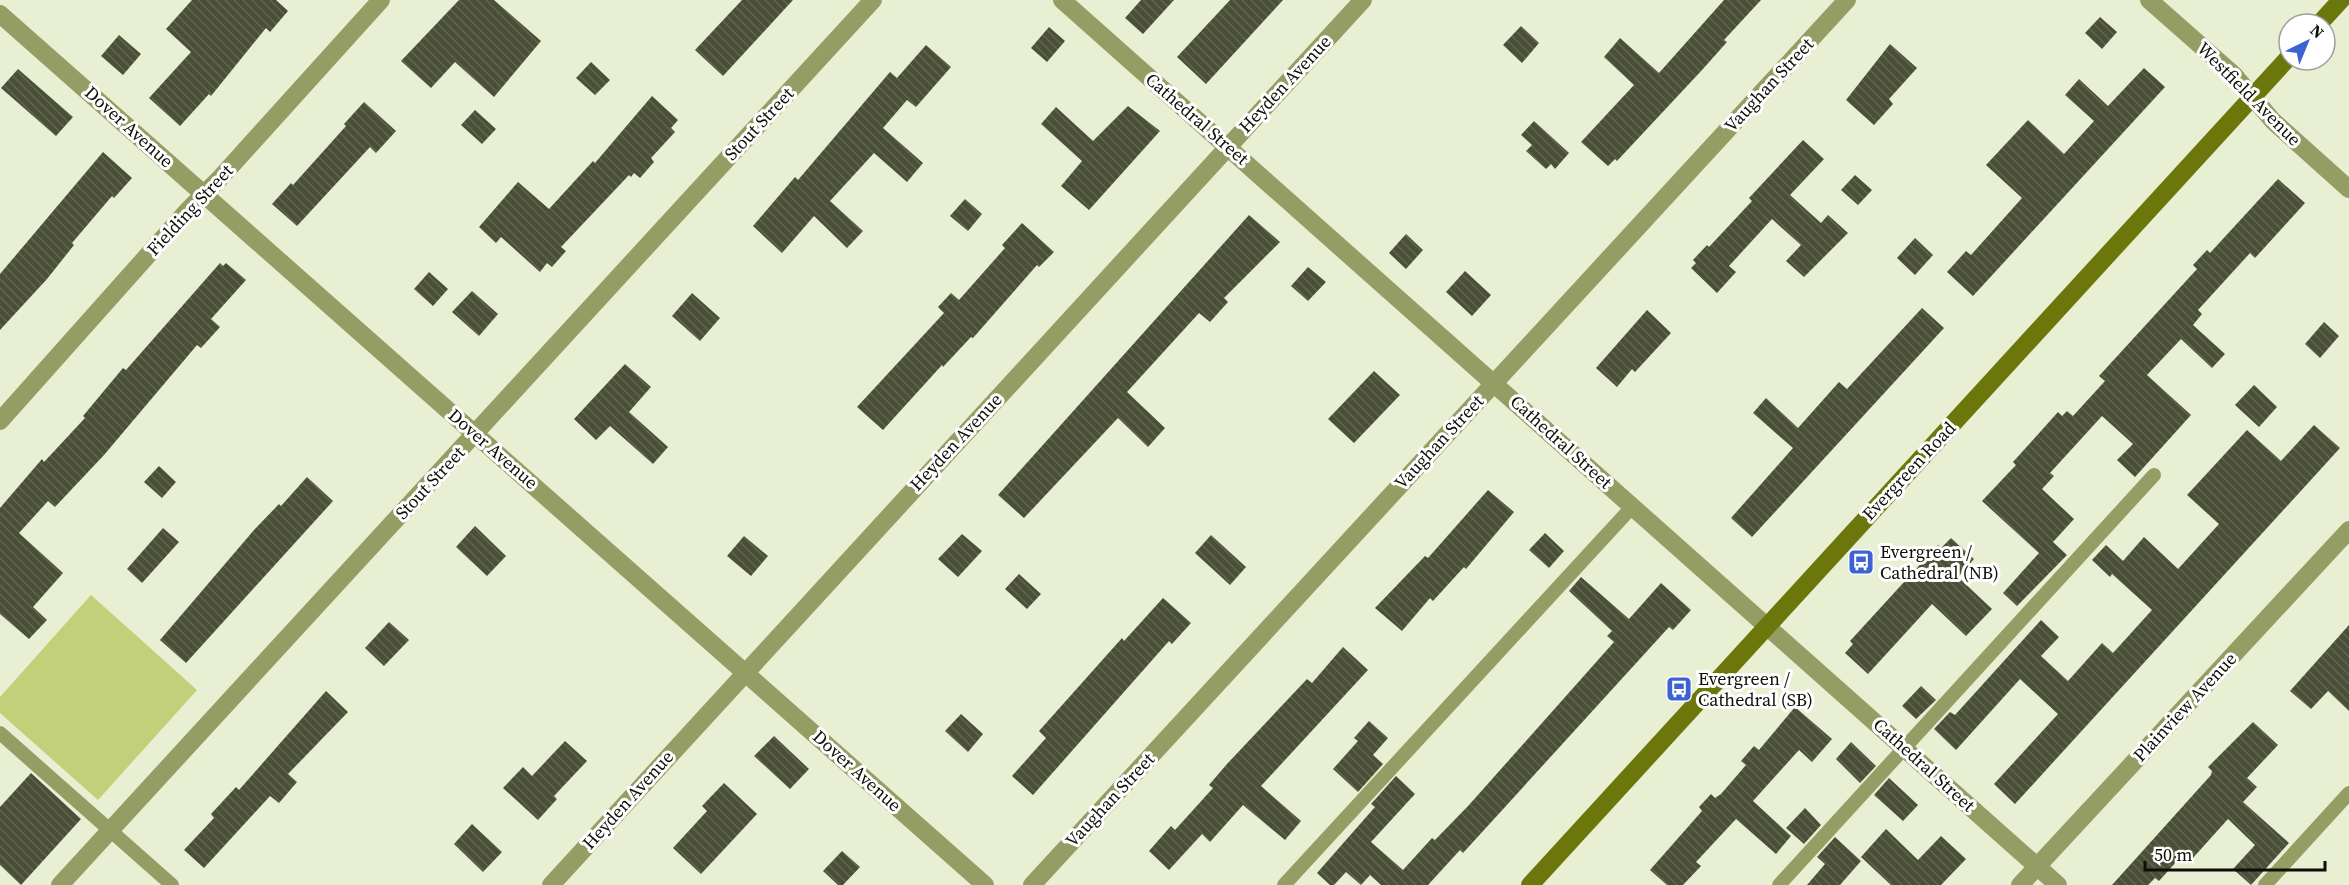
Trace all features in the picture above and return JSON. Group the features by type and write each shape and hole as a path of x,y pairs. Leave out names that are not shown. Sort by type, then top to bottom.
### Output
{"street":[{"name":"Fielding Street","path":"0,421 381,0"},
{"name":"Stout Street","path":"60,885 873,0"},
{"name":"Cathedral Street","path":"1062,0 1767,624 2058,885"},
{"name":"Heyden Avenue","path":"551,885 1363,0"},
{"name":"Vaughan Street","path":"1032,885 1847,0"},
{"name":"Westfield Avenue","path":"2149,0 2234,75 2273,121 2349,189"},
{"path":"2330,12 2341,0"},
{"name":"Dover Avenue","path":"0,14 985,885"},
{"name":"Evergreen Road","path":"1530,885 2277,70"},
{"name":"Plainview Avenue","path":"2020,885 2349,530"}],"lane":[{"path":"1779,885 2154,475"},
{"path":"1284,885 1633,506"},
{"path":"0,733 172,885"},
{"path":"2265,885 2349,793"}],"green space":[{"path":"91,595 197,690 98,800 0,713 0,697"}],"building":[{"path":"192,0 276,0 288,11 270,32 266,28 211,96 209,94 180,126 149,98 191,52 166,29"},
{"path":"459,0 494,0 541,41 494,97 455,62 431,88 401,61"},
{"path":"742,0 793,0 723,76 695,50"},
{"path":"1141,0 1174,0 1143,34 1125,18"},
{"path":"1230,0 1283,0 1206,84 1177,57"},
{"path":"1724,0 1761,0 1724,40 1727,42 1702,70 1617,161 1615,159 1608,166 1581,142 1634,85 1604,57 1620,38 1659,73"},
{"path":"2100,17 2117,32 2102,49 2085,33"},
{"path":"1521,26 1539,43 1522,63 1503,45"},
{"path":"1049,27 1065,41 1047,62 1031,48"},
{"path":"119,35 141,54 123,75 101,56"},
{"path":"1890,44 1917,68 1889,99 1893,104 1874,125 1846,100"},
{"path":"926,45 951,67 916,107 907,100 883,128 923,163 907,182 874,153 830,201 863,231 847,248 814,216 782,253 753,226 795,177 798,180 890,72 897,78"},
{"path":"591,62 610,80 595,95 576,78"},
{"path":"2144,68 2165,87 1973,296 1947,272 1966,251 1971,255 2022,198 1986,165 2028,120 2064,154 2094,121 2065,95 2079,79 2108,106"},
{"path":"18,69 73,117 56,136 1,88"},
{"path":"652,96 678,120 671,128 675,132 651,158 654,162 640,178 634,173 631,177 629,175 561,247 566,251 552,267 547,263 540,272 501,237 496,243 479,227 518,182 549,209 593,161 595,163"},
{"path":"364,102 396,131 376,153 370,147 297,226 272,204 291,183 293,185 346,126 344,124"},
{"path":"1128,106 1160,131 1089,210 1061,186 1082,161 1041,124 1056,107 1093,141"},
{"path":"475,110 496,129 482,144 461,125"},
{"path":"1534,121 1569,153 1555,169 1551,164 1546,169 1526,151 1532,145 1521,135"},
{"path":"1803,140 1824,159 1790,195 1821,223 1828,215 1848,233 1804,277 1786,261 1801,245 1772,219 1729,266 1736,272 1717,293 1691,268 1696,263 1693,260 1707,245 1709,247 1752,201 1749,198"},
{"path":"103,152 132,178 114,198 112,196 72,243 74,245 47,279 0,330 0,274"},
{"path":"1855,175 1872,190 1858,205 1841,190"},
{"path":"2278,179 2305,203 2255,258 2250,253 2198,310 2202,314 2193,325 2225,354 2212,368 2181,339 2147,375 2191,415 2135,477 2117,460 2133,444 2102,416 2050,473 2054,476 2042,489 2074,519 2053,542 2067,555 2017,606 2003,593 2039,553 1982,501 2016,465 2013,462 2058,412 2062,416 2067,411 2073,416 2105,381 2099,376 2197,269 2193,265 2207,250 2210,253"},
{"path":"965,199 982,214 968,231 950,216"},
{"path":"1249,215 1280,242 1224,298 1228,302 1210,322 1199,313 1127,392 1165,428 1148,447 1118,418 1024,518 998,495"},
{"path":"1022,223 1054,252 1039,267 1037,265 973,338 971,337 943,367 942,365 883,430 857,407 944,313 938,307 951,293 959,300 1005,248 1002,245"},
{"path":"1406,234 1423,250 1406,269 1389,253"},
{"path":"1915,238 1933,255 1915,275 1897,258"},
{"path":"220,263 223,266 226,263 246,280 211,319 220,327 201,348 197,345 104,455 55,507 48,501 19,533 63,573 33,607 47,620 29,639 0,614 0,508 42,459 44,462 85,418 83,416 123,368 126,370"},
{"path":"1308,267 1326,282 1308,301 1291,286"},
{"path":"1465,271 1491,295 1472,316 1446,292"},
{"path":"429,272 448,289 433,306 414,289"},
{"path":"472,291 498,314 479,336 452,312"},
{"path":"692,293 720,318 700,341 672,316"},
{"path":"1922,308 1944,328 1752,537 1731,518 1793,448 1753,413 1766,398 1798,428 1839,382 1847,389"},
{"path":"1647,310 1671,333 1635,372 1632,369 1617,387 1596,368"},
{"path":"2324,322 2339,336 2320,358 2305,344"},
{"path":"625,364 651,387 629,412 668,447 653,464 610,426 596,440 574,419"},
{"path":"1374,371 1400,395 1354,443 1328,419"},
{"path":"2254,385 2277,407 2259,427 2235,405"},
{"path":"2314,425 2340,448 2015,804 1994,784 2058,714 2020,679 1956,750 1934,729 1950,712 1955,715 2041,620 2059,637 2041,656 2068,681 2102,643 2113,653 2152,610 2112,574 2110,577 2092,560 2106,545 2123,561 2144,537 2178,569 2219,524 2187,495 2247,430 2281,461"},
{"path":"159,466 176,482 162,498 144,482"},
{"path":"307,477 333,501 186,663 160,640 254,530 279,504 281,506"},
{"path":"1488,490 1514,512 1466,569 1464,567 1433,601 1430,598 1402,631 1375,608 1425,556 1428,558"},
{"path":"475,526 506,556 487,576 456,547"},
{"path":"163,528 179,542 142,583 127,569"},
{"path":"1545,533 1564,551 1549,568 1529,550"},
{"path":"962,534 982,551 958,577 938,559"},
{"path":"1211,535 1246,567 1230,585 1195,553"},
{"path":"744,536 768,556 751,576 727,556"},
{"path":"1951,538 1974,559 1958,577 1992,609 1966,636 1932,604 1868,674 1845,653 1853,644 1850,641 1938,545 1941,548"},
{"path":"1019,574 1041,594 1027,609 1005,589"},
{"path":"1581,577 1629,619 1661,583 1691,610 1673,630 1669,627 1463,853 1460,850 1428,885 1381,885 1370,875 1361,885 1346,872 1334,885 1330,885 1317,873 1375,807 1371,804 1396,776 1415,794 1371,842 1403,870 1432,838 1435,840 1469,805 1614,642 1607,636 1612,631 1569,591"},
{"path":"1163,598 1191,623 1172,644 1169,641 1033,795 1012,776 1046,738 1039,731 1122,638 1124,641"},
{"path":"389,622 409,640 384,666 365,648"},
{"path":"2349,625 2349,711 2328,691 2311,709 2290,691"},
{"path":"1343,647 1368,670 1261,786 1301,821 1285,840 1243,805 1210,842 1202,834 1169,870 1149,851 1171,826 1175,830 1213,788 1209,785 1227,764 1307,679 1312,683"},
{"path":"1921,686 1936,700 1916,719 1902,706"},
{"path":"326,691 348,712 288,774 297,782 279,803 270,796 204,868 184,850 214,818 211,814 236,787 239,790"},
{"path":"1795,707 1832,739 1812,762 1799,750 1753,801 1791,836 1776,854 1736,819 1696,862 1701,866 1683,885 1667,885 1650,870 1702,811 1699,807 1711,794 1715,798 1721,794 1746,765 1741,761 1754,746 1759,750"},
{"path":"961,714 983,734 968,752 945,731"},
{"path":"1369,721 1388,738 1373,755 1383,764 1358,792 1333,769 1358,741 1354,738"},
{"path":"2253,722 2278,745 2247,778 2257,787 2243,802 2289,843 2251,885 2233,869 2255,845 2228,819 2192,859 2185,852 2159,881 2155,878 2148,885 2112,885 2211,775 2212,771 2208,767"},
{"path":"774,736 809,769 790,789 754,756"},
{"path":"565,741 587,761 554,796 557,799 538,820 503,788 523,767 532,776"},
{"path":"1851,742 1876,766 1860,783 1836,759"},
{"path":"31,773 81,819 21,885 0,865 0,807"},
{"path":"1889,778 1918,805 1903,821 1874,795"},
{"path":"724,783 757,814 701,874 673,848 707,811 702,806"},
{"path":"1805,808 1821,825 1804,844 1786,828"},
{"path":"472,824 502,852 483,872 454,844"},
{"path":"1886,829 1918,860 1941,836 1966,859 1941,885 1891,885 1861,857"},
{"path":"1835,837 1861,861 1840,885 1807,885 1825,864 1817,857"},
{"path":"842,851 860,867 843,885 838,885 823,871"}],"place":[{"name":"Evergreen / Cathedral (NB)","path":"1861,562"},
{"name":"Evergreen / Cathedral (SB)","path":"1679,689"}]}
